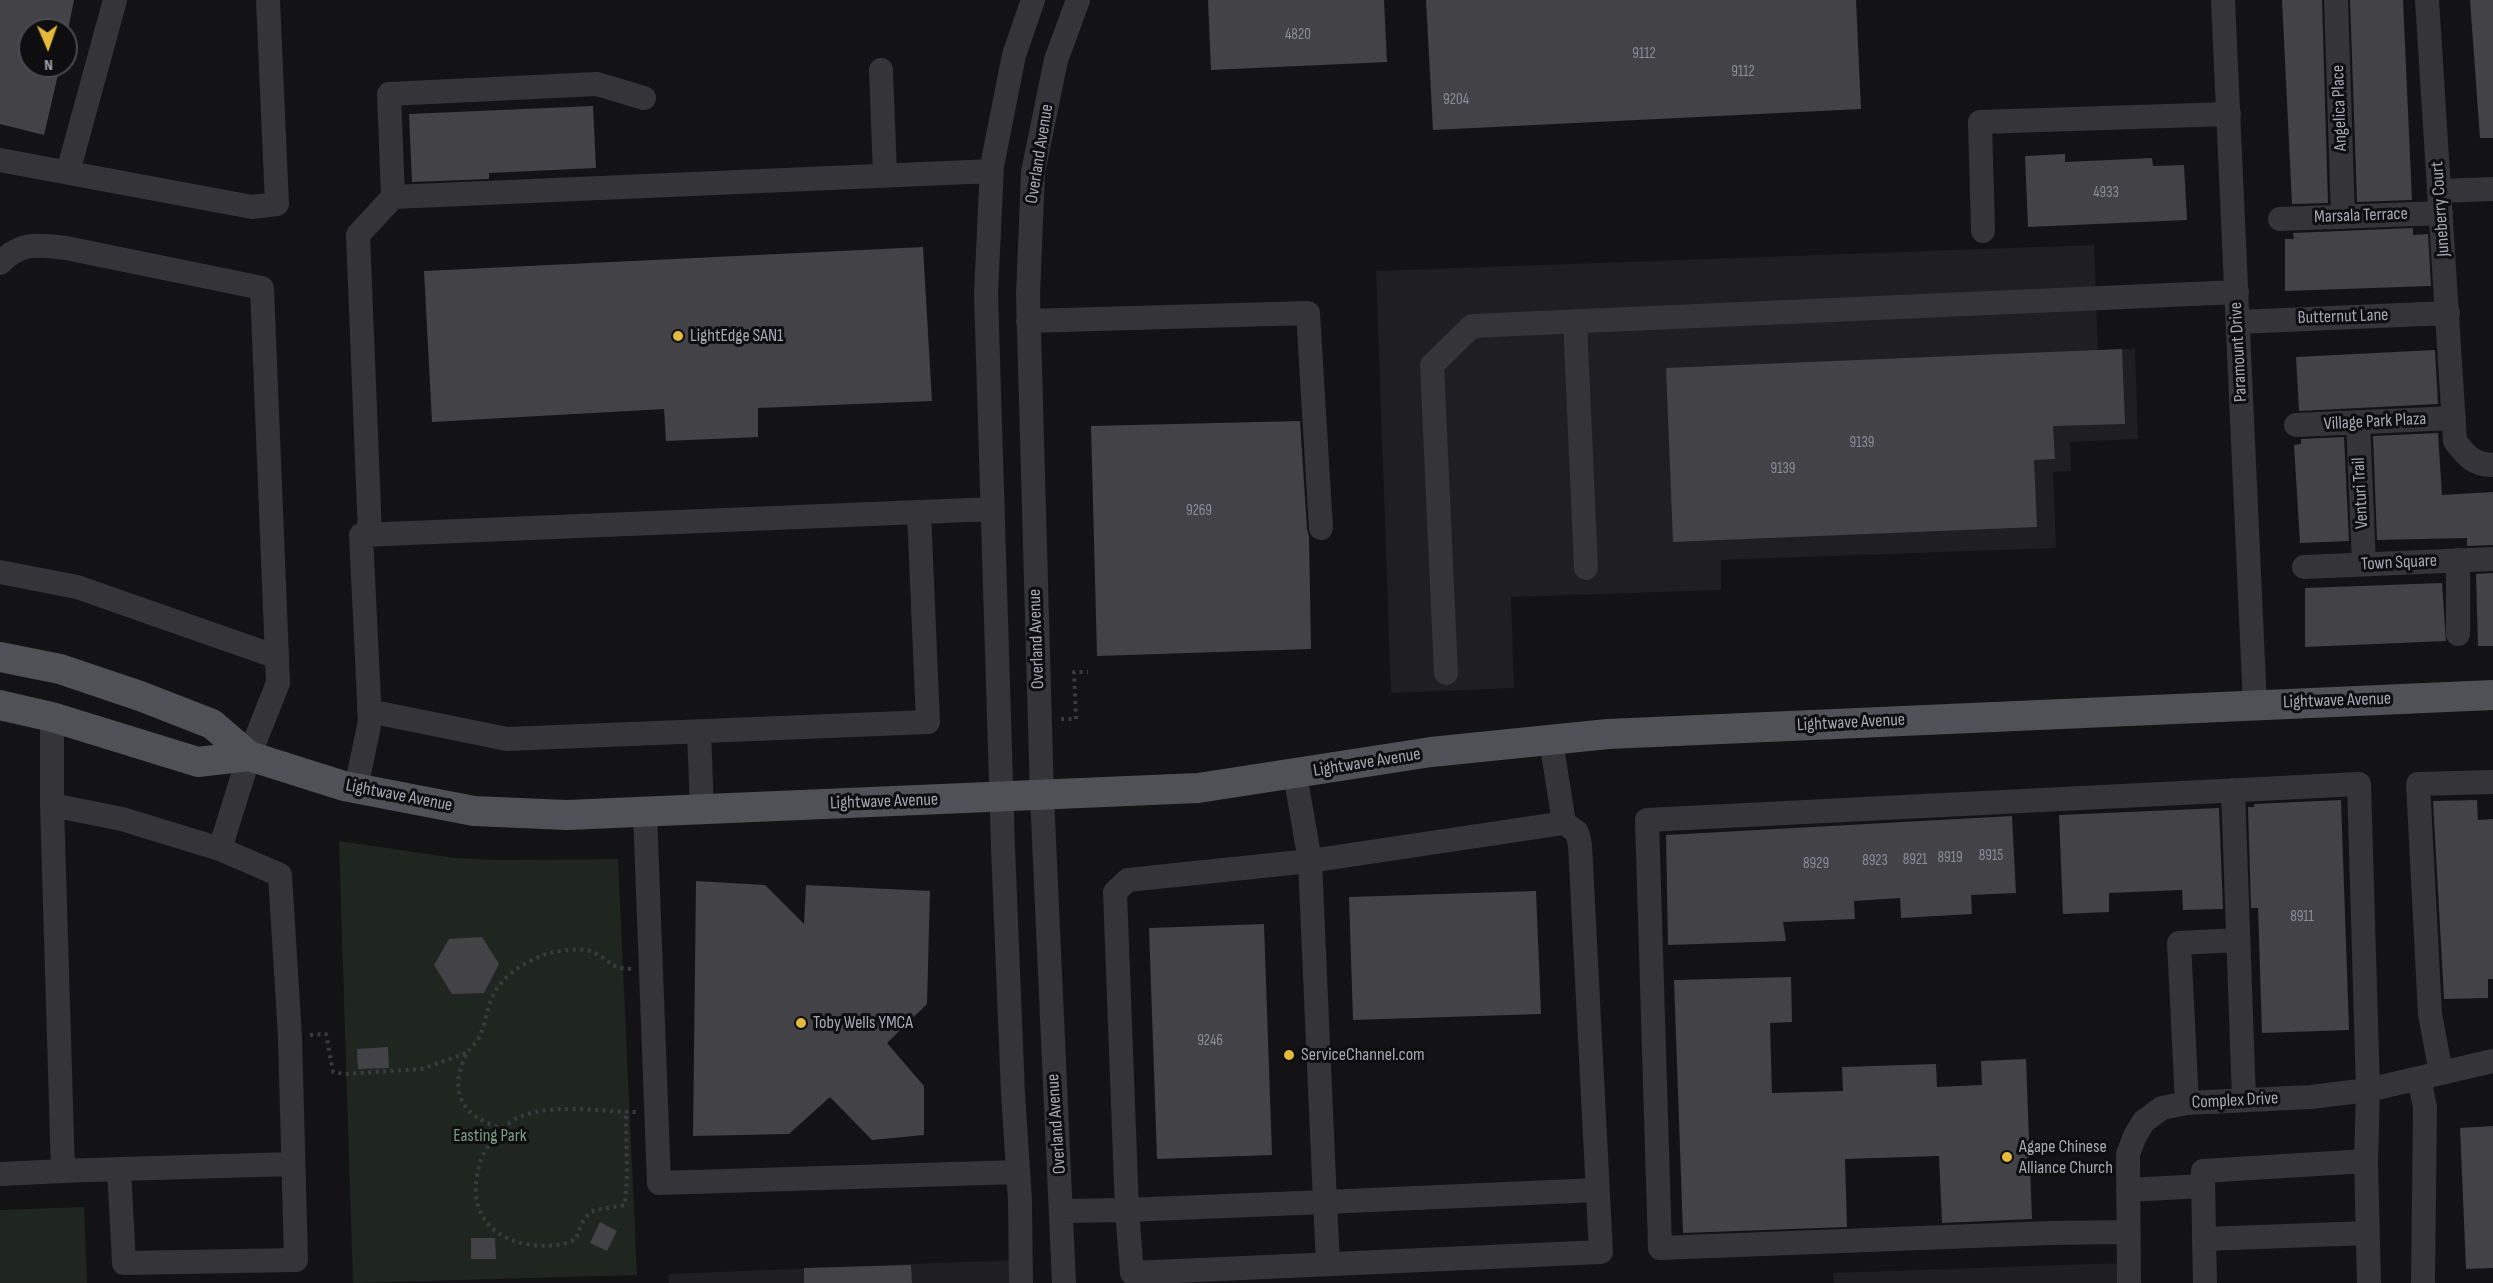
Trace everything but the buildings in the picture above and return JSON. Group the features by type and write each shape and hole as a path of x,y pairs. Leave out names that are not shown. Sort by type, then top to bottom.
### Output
{"main road":[{"name":"Lightwave Avenue","path":"0,657 60,669 212,724 249,756"},
{"name":"Lightwave Avenue","path":"0,705 52,717 198,762 249,756 356,788 474,811 567,815 1198,788 1431,752 1608,734 2493,695"}],"street":[{"path":"68,172 115,0"},
{"path":"0,160 252,207 276,204 268,0"},
{"path":"1021,1283 1002,798 986,294 992,171 1014,55 1033,0"},
{"name":"Overland Avenue","path":"1064,1283 1042,796 1028,321 1033,172 1056,60 1078,0"},
{"name":"Paramount Drive","path":"2223,0 2255,705"},
{"name":"Angelica Place","path":"2336,0 2343,217"},
{"name":"Juneberry Court","path":"2427,0 2455,441 2466,456 2480,465 2493,465"},
{"path":"881,70 885,175"},
{"path":"393,197 389,94 597,84 644,98"},
{"path":"1983,231 1980,122 2229,114"},
{"path":"370,534 358,235 393,197 992,171"},
{"name":"Marsala Terrace","path":"2280,219 2343,217 2441,202 2493,189"},
{"path":"0,263 12,251 34,245 66,248 262,288 278,682 249,756 220,849"},
{"path":"1446,673 1432,365 1472,326 2236,292"},
{"path":"1028,321 1308,313 1320,528"},
{"name":"Butternut Lane","path":"2238,321 2448,313"},
{"path":"1575,321 1586,568"},
{"name":"Village Park Plaza","path":"2296,425 2454,418"},
{"name":"Venturi Trail","path":"2358,423 2364,564"},
{"path":"356,788 370,721 361,535 993,509"},
{"path":"369,711 507,739 928,722 919,512"},
{"name":"Town Square","path":"2304,567 2493,559"},
{"path":"2458,560 2458,634"},
{"path":"0,572 76,587 277,657"},
{"path":"52,717 52,806 63,1171"},
{"path":"699,731 702,810"},
{"path":"1551,740 1564,822 1577,832 1580,845 1600,1252 1132,1274 1127,1210 1115,892 1128,880 1310,861 1564,822"},
{"path":"1295,774 1310,861 1328,1264"},
{"path":"2423,1283 2425,1107 2430,1076 2430,1014 2418,784 2493,782"},
{"path":"2128,1232 1660,1248 1647,820 2359,784 2368,1090 2366,1161 2369,1283"},
{"path":"2233,790 2244,1100"},
{"path":"52,806 122,819 220,849 280,875 290,1037 296,1260 124,1263 119,1169"},
{"path":"645,812 659,1183 1018,1172"},
{"path":"2187,1103 2179,943 2238,940"},
{"name":"Complex Drive","path":"2129,1283 2128,1154 2134,1136 2144,1120 2162,1108 2187,1103 2311,1097 2368,1090 2493,1061"},
{"path":"2205,1283 2203,1171 2366,1161"},
{"path":"0,1174 293,1164"},
{"path":"2128,1190 2203,1186"},
{"path":"1062,1211 1598,1190"},
{"path":"2204,1239 2367,1233"}],"path":[{"path":"1040,719 1076,718 1074,672 1088,672"},
{"path":"502,1128 477,1120 463,1106 457,1082 467,1053 478,1039 491,998 506,978 525,963 551,953 582,950 595,953 615,968 650,970"},
{"path":"290,1037 326,1034 333,1072 345,1074 422,1069 467,1053"},
{"path":"626,1112 625,1205 597,1209 584,1216 576,1239 565,1245 536,1246 510,1241 497,1234 483,1217 476,1199 476,1181 482,1157 502,1128 522,1115 547,1111 572,1109 656,1112"}],"shaded area":[{"path":"2094,245 2098,350 2135,349 2138,439 2070,442 2071,471 2053,472 2056,548 1721,560 1721,590 1511,597 1514,688 1391,693 1376,271"},
{"path":"1012,1260 1014,1283 669,1283 668,1274"},
{"path":"2121,1263 2121,1283 1834,1283 1833,1273"}],"green space":[{"name":"Easting Park","path":"339,841 455,858 618,859 637,1275 353,1283"},
{"path":"84,1207 87,1283 0,1283 0,1210"}],"place":[{"name":"LightEdge SAN1","path":"678,336"},
{"name":"Toby Wells YMCA","path":"801,1023"},
{"name":"ServiceChannel.com","path":"1289,1055"},
{"name":"Agape Chinese Alliance Church","path":"2007,1157"}]}
